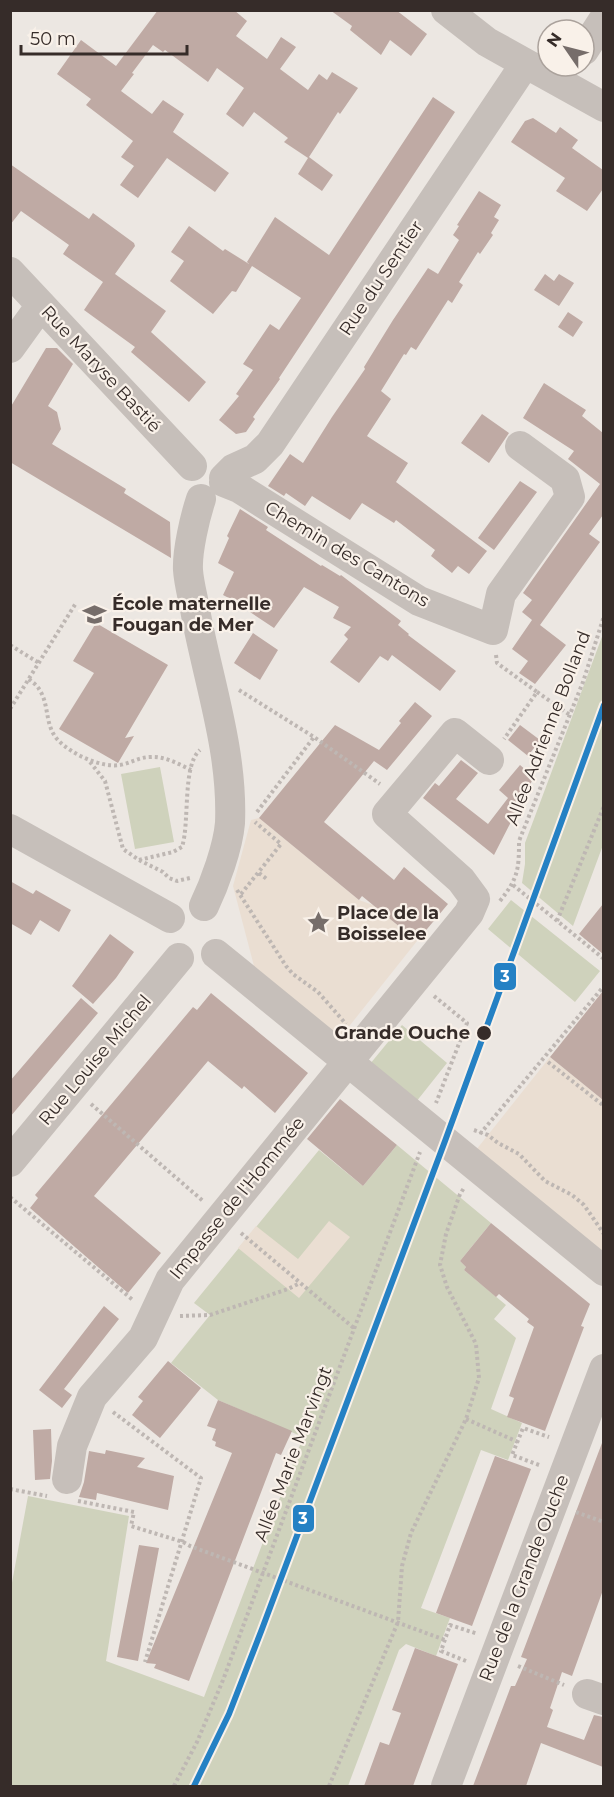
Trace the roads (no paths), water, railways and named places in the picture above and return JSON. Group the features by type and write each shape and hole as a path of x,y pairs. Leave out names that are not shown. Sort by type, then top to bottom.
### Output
{"street":[{"path":"447,11 487,42 525,64 536,67"},
{"name":"Rue du Sentier","path":"216,486 233,469 255,459 270,444 525,64"},
{"path":"571,78 603,107"},
{"name":"Rue Maryse Bastié","path":"10,272 192,466"},
{"path":"10,348 41,305"},
{"name":"Chemin des Cantons","path":"192,466 203,461 210,462 219,468 216,486 239,488 419,601 493,630 501,594 570,497 565,479 520,446"},
{"path":"216,486 192,525 188,569 223,735 230,785 230,825 220,894 213,910 220,917 223,927 221,945 216,954 198,962 179,957 168,944 166,935 170,918 185,906 220,894"},
{"name":"Impasse de l'Hommée","path":"65,1492 72,1446 92,1397 143,1338 170,1280 469,914 475,899 461,880 387,814 455,733 489,760"},
{"path":"14,829 170,918"},
{"path":"216,954 347,1062 434,1114 473,1164 603,1271"},
{"name":"Rue Louise Michel","path":"10,1162 179,957"},
{"name":"Rue de la Grande Ouche","path":"446,1786 603,1369"}],"place":[{"name":"École maternelle Fougan de Mer","path":"94,614"},
{"name":"Place de la Boisselee","path":"319,923"},
{"name":"Grande Ouche","path":"484,1033"}]}
